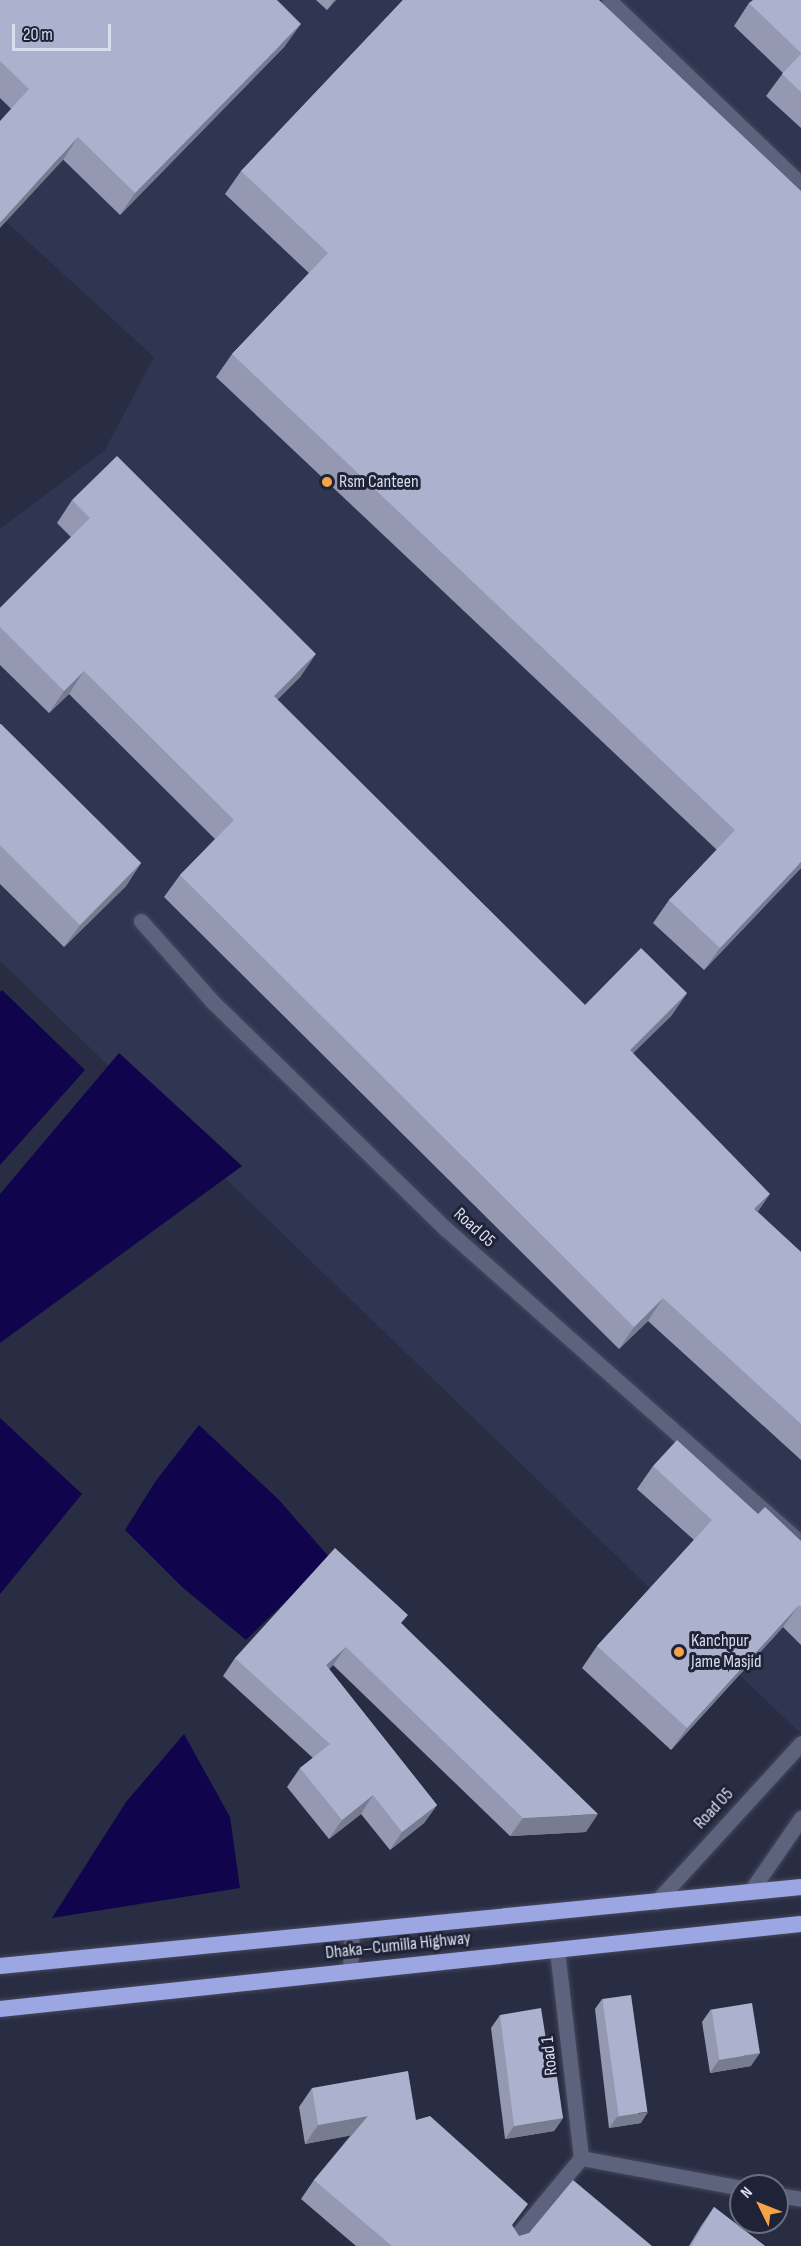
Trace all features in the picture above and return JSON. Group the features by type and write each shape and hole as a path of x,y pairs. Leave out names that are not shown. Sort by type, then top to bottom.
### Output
{"highway":[{"name":"Dhaka–Cumilla Highway","path":"0,1966 801,1887"},
{"name":"Dhaka–Cumilla Highway","path":"0,2009 350,1970 801,1924"}],"street":[{"path":"609,0 801,184"},
{"name":"Road 05","path":"141,921 212,1001 446,1229 801,1544"},
{"name":"Road 05","path":"656,1902 801,1743"},
{"path":"750,1892 801,1818"},
{"path":"350,1970 352,1932"},
{"name":"Road 1","path":"557,1950 581,2158"},
{"path":"508,2246 581,2158 729,2186"}],"shaded area":[{"path":"0,0 801,0 801,1734 0,961 0,529 105,450 154,357 0,216"},
{"path":"2,990 85,1070 0,1165 0,992"},
{"path":"119,1053 242,1166 0,1343 0,1194"},
{"path":"0,1418 82,1494 0,1594"},
{"path":"199,1425 279,1500 330,1558 246,1640 182,1587 125,1530 155,1482"},
{"path":"184,1734 230,1817 240,1888 52,1918 126,1802"}],"building":[{"path":"0,0 277,0 301,24 135,193 78,137 0,223 0,121 29,89 0,61"},
{"path":"403,0 599,0 801,191 801,862 720,948 669,900 735,830 232,354 328,253 241,171"},
{"path":"753,0 801,0 801,53 749,3"},
{"path":"801,54 801,92 782,74"},
{"path":"117,456 316,654 274,696 585,1005 641,948 687,993 630,1050 770,1194 754,1209 801,1252 801,1424 663,1298 634,1327 180,875 234,820 84,671 64,691 0,627 0,608 90,518 72,500"},
{"path":"0,724 141,863 80,925 0,845"},
{"path":"677,1440 758,1514 765,1507 801,1541 801,1607 799,1605 687,1728 597,1646 712,1520 653,1466"},
{"path":"335,1548 408,1615 401,1623 598,1814 523,1818 346,1647 326,1665 437,1805 402,1832 373,1795 342,1820 300,1768 330,1744 235,1658"},
{"path":"631,1995 647,2112 619,2116 602,1999"},
{"path":"752,2003 760,2053 719,2060 712,2009"},
{"path":"541,2008 551,2071 556,2070 563,2118 514,2126 500,2015"},
{"path":"408,2071 416,2120 430,2116 528,2204 512,2225 519,2236 529,2233 573,2180 652,2246 392,2246 314,2180 368,2116 318,2125 312,2088"},
{"path":"714,2207 729,2218 729,2234 749,2234 765,2246 691,2246"}],"place":[{"name":"Rsm Canteen","path":"327,482"},
{"name":"Kanchpur Jame Masjid","path":"679,1652"}]}
